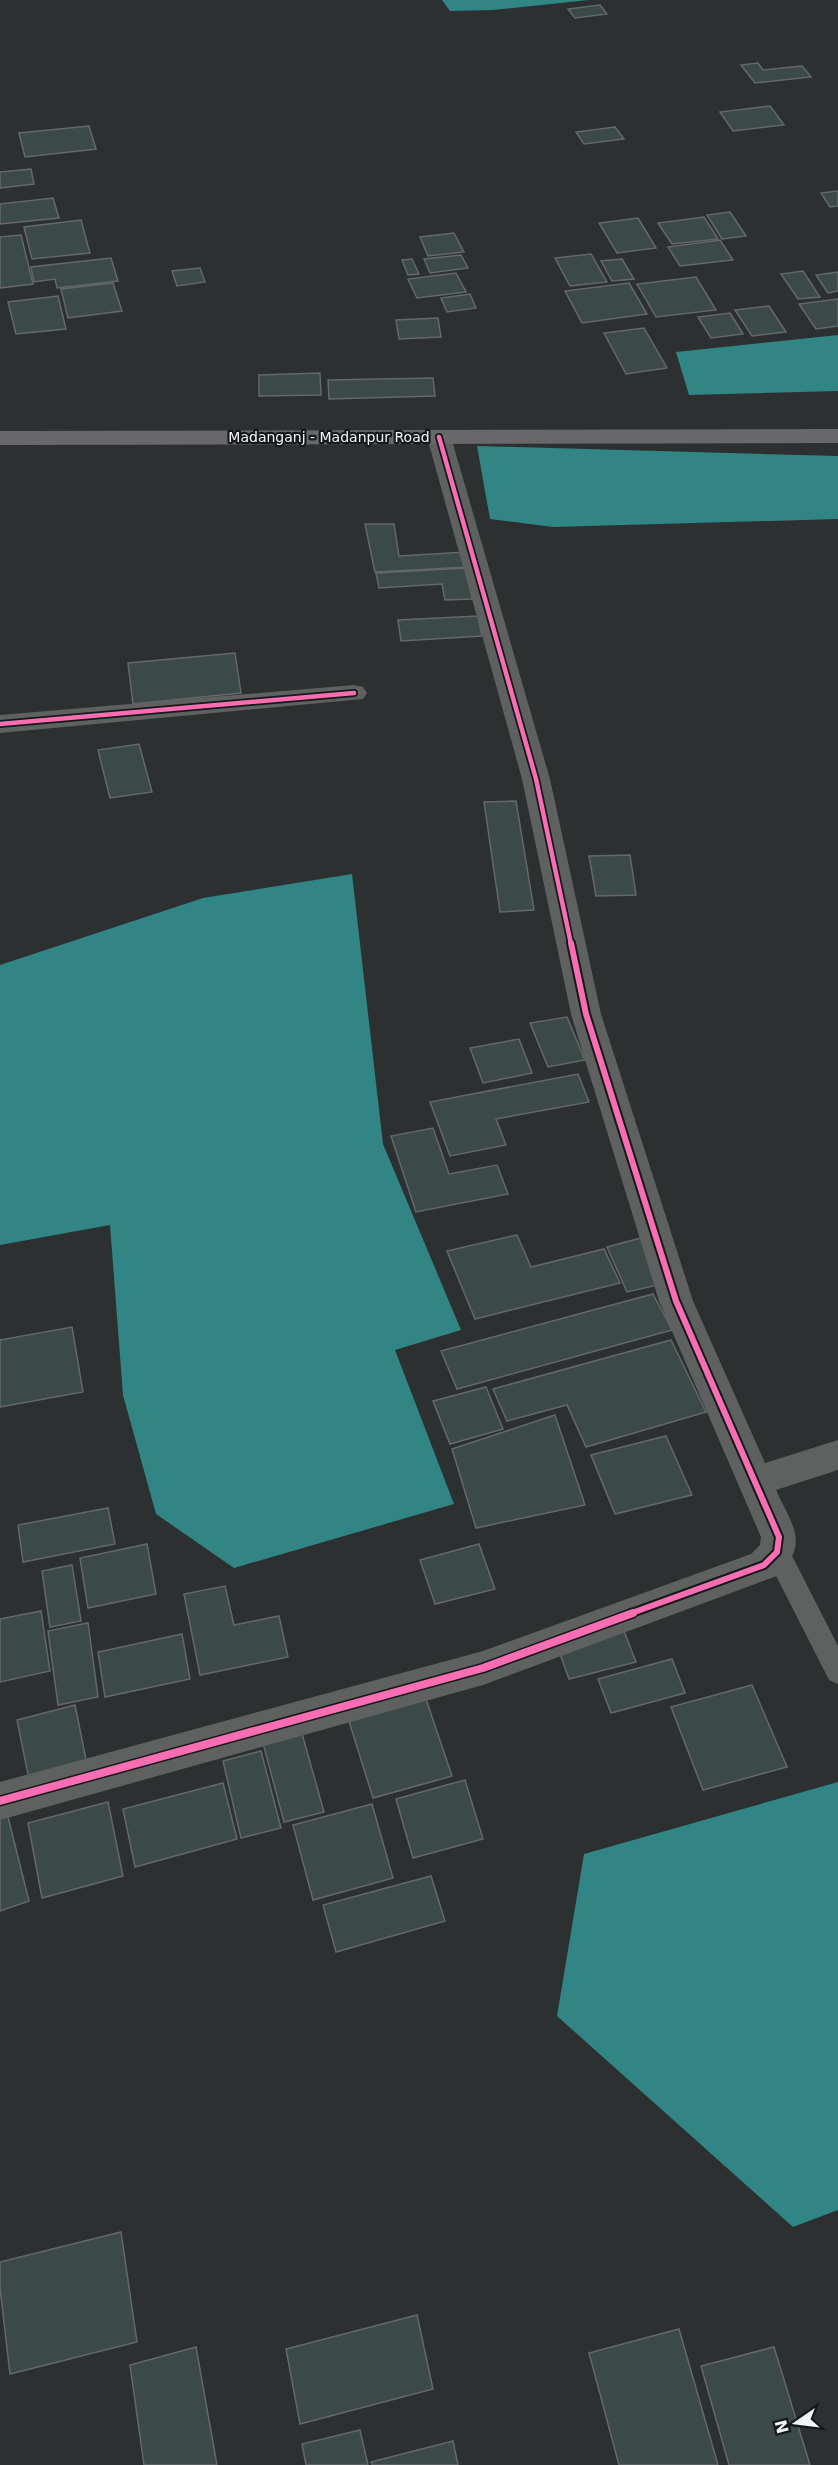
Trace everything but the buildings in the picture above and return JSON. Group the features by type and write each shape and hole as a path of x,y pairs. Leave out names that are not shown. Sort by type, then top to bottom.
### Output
{"main road":[{"name":"Madanganj - Madanpur Road","path":"0,438 838,436"}],"street":[{"path":"0,1801 483,1668 764,1565 777,1552 779,1537 676,1301 586,1014 536,779 448,462 439,437"},
{"path":"0,724 354,693"},
{"path":"754,1482 838,1455"}],"lane":[{"path":"777,1552 838,1672"}],"water":[{"path":"442,0 589,0 493,10 450,11"},
{"path":"838,335 838,391 689,395 676,352"},
{"path":"477,446 838,456 838,519 553,527 490,519"},
{"path":"352,874 383,1144 461,1330 395,1350 454,1504 234,1568 156,1514 123,1395 110,1225 0,1245 0,965 203,898"},
{"path":"838,1782 838,2210 793,2227 557,2016 584,1854"}],"cycle path":[{"path":"0,1801 483,1668 764,1565 777,1552 779,1537 676,1301 586,1014 536,779 439,437"},
{"path":"0,724 354,693"}]}
